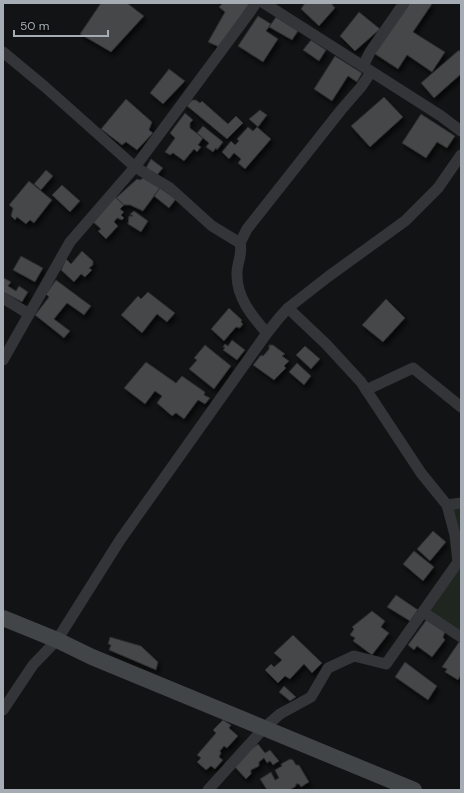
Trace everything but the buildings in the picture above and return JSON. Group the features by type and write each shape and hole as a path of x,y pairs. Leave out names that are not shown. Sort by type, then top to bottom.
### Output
{"street":[{"path":"3,360 70,242 135,167 256,3"},
{"path":"264,3 441,116 461,131"},
{"path":"267,333 251,315 239,292 237,274 241,248 240,243 247,229 361,87 367,69 370,52 404,3"},
{"path":"3,52 44,86 135,167 170,188 212,226 240,243"},
{"path":"3,710 33,665 57,640 120,540 279,318 288,308 329,276 405,221 438,188 461,155"},
{"path":"3,298 29,314"},
{"path":"208,790 264,728 280,714 311,697 328,668 354,656 386,664 458,562 455,535 447,505 421,474 361,382 326,344 288,308"},
{"path":"366,390 413,368 461,408"},
{"path":"447,505 461,503"},
{"path":"423,612 461,637"},
{"path":"3,618 414,790"}],"shaded area":[{"path":"461,503 461,637 423,612 458,562 447,505"}]}
